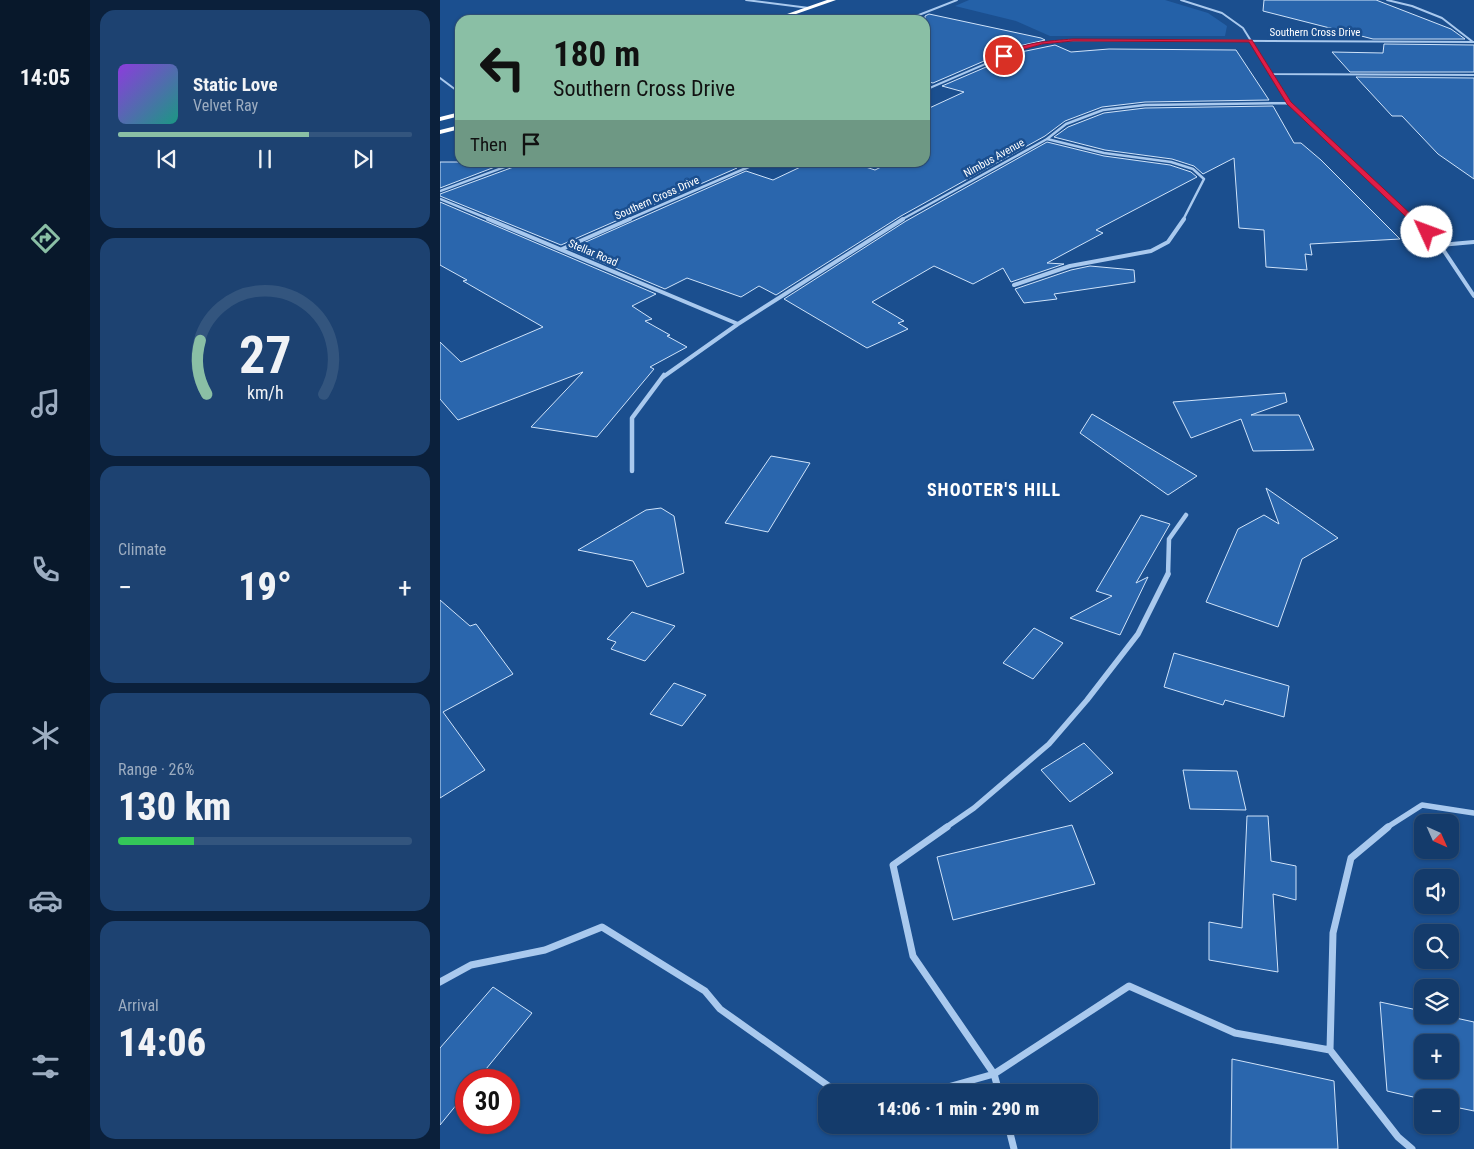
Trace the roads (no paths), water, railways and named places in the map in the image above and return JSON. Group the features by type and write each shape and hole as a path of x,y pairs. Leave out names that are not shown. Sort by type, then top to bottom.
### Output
{"highway":[{"path":"788,15 833,0"},
{"path":"440,119 455,115"},
{"path":"440,132 455,128"}],"street":[{"path":"746,0 809,8"},
{"path":"919,15 957,0"},
{"path":"1181,0 1213,9 1234,19 1243,28 1289,103 1440,245 1474,296"},
{"path":"1387,0 1412,6 1442,18 1474,42"},
{"name":"Southern Cross Drive","path":"930,88 1020,49 1042,43 1073,40 1474,42"},
{"path":"1270,74 1474,75"},
{"name":"Nimbus Avenue","path":"632,471 632,418 662,377 738,324 917,210 1047,139 1066,124 1103,110 1145,105 1289,103"},
{"path":"1014,286 1044,273 1080,263 1142,254 1167,244 1196,197 1204,179 1192,169 1170,162 1104,153 1047,139"},
{"path":"440,191 505,167"},
{"name":"Southern Cross Drive","path":"562,249 749,167"},
{"name":"Stellar Road","path":"440,199 738,324"},
{"path":"1440,245 1474,242"},
{"path":"997,1084 994,1074 913,956 893,865 974,808 1049,744 1087,700 1138,634 1168,577 1169,539 1186,515"},
{"path":"1412,1149 1398,1138 1330,1050 1333,933 1351,858 1386,828 1422,805 1474,813"},
{"path":"440,982 472,965 545,950 602,928 705,991 720,1009 826,1084"},
{"path":"958,1084 994,1074 1129,986 1235,1033 1330,1050"},
{"path":"1010,1134 1014,1149"}],"lane":[{"path":"440,78 455,89"}],"district":[{"name":"SHOOTER'S HILL","path":"994,489"}]}
